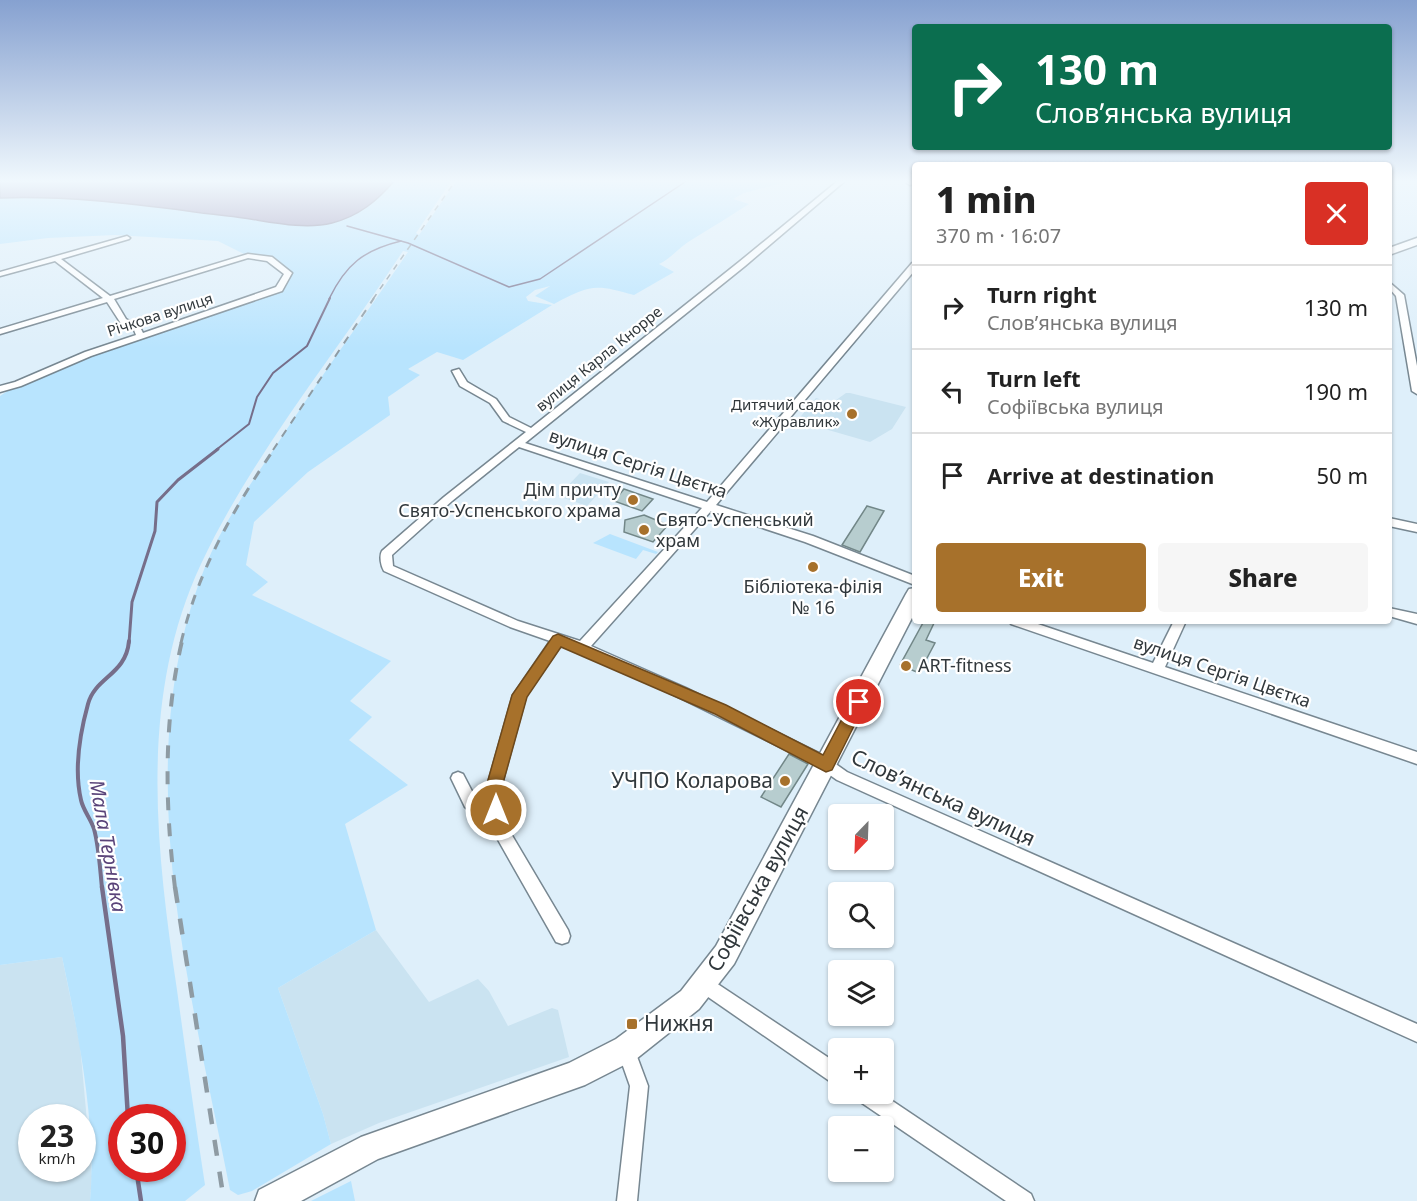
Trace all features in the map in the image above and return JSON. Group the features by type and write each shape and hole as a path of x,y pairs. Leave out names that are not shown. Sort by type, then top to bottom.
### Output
{"main road":[{"path":"1392,251 1417,241"},
{"name":"Софіївська вулиця","path":"270,1201 371,1147 575,1075 626,1049 656,1029 690,1000 704,984 751,908 912,600"}],"street":[{"name":"вулиця Карла Кнорре","path":"388,568 386,554 448,499 774,236"},
{"path":"0,274 126,238"},
{"name":"Річкова вулиця","path":"0,389 140,335 155,332 279,289 288,273 269,259 248,256 108,299"},
{"path":"57,259 108,299 119,310 123,320 137,329 140,335"},
{"path":"582,647 709,506 912,269"},
{"path":"1392,287 1400,295 1417,391"},
{"path":"0,332 108,299"},
{"name":"вулиця Сергія Цвєтка","path":"456,371 464,384 493,401 506,419 533,432"},
{"name":"вулиця Сергія Цвєтка","path":"519,444 809,539 912,580"},
{"path":"1392,523 1417,528"},
{"name":"Словʼянська вулиця","path":"388,568 514,624 582,647 720,710 826,765 842,776 1417,1033"},
{"path":"1392,613 1417,619"},
{"name":"вулиця Сергія Цвєтка","path":"1024,624 1417,758"},
{"path":"1156,669 1178,624"},
{"path":"558,639 520,695 494,787 496,810 503,834 562,936"},
{"path":"458,778 470,802 503,834"},
{"path":"704,984 828,1068"},
{"path":"626,1049 639,1086 627,1201"},
{"path":"881,1104 1024,1201"}],"shaded area":[{"path":"0,236 92,236 48,238 0,244"},
{"path":"133,236 698,236 659,264 674,272 634,295 611,289 593,288 585,289 554,304 535,296 550,286 535,290 526,297 528,301 552,305 463,360 437,352 408,369 420,375 388,397 390,415 308,472 254,522 246,565 268,582 252,595 391,661 350,701 372,717 349,740 408,785 345,824 376,930 278,988 323,1114 331,1144 252,1191 238,1195 230,1190 184,957 173,878 168,799 170,720 182,643 205,567 228,521 307,399 408,252 403,251 296,404 245,483 201,564 181,615 168,668 160,721 159,828 163,883 205,1185 185,1201 90,1201 91,1182 96,1182 96,1104 87,1104 80,1047 62,957 0,965 0,396 18,384 52,369 280,289 289,278 270,258 261,255 248,256 218,241"},
{"name":"Дитячий садок «Журавлик»","path":"846,393 906,407 892,429 870,442 797,421 816,398 832,403"},
{"path":"580,473 609,482 587,506 558,496"},
{"path":"610,534 658,552 656,554 643,550 636,559 593,543"},
{"path":"376,930 429,1002 478,979 489,991 508,1026 552,1008 558,1010 569,1057 379,1123 331,1144 323,1114 278,988"},
{"path":"62,957 80,1045 85,1104 18,1104 18,1182 92,1182 90,1201 0,1201 0,965"},
{"path":"351,1181 355,1201 311,1201"}],"building":[{"name":"Дім причту Свято-Успенського храма","path":"624,489 653,499 642,511 614,501"},
{"path":"867,506 884,511 860,552 842,545"},
{"name":"Свято-Успенський храм","path":"644,515 668,525 653,542 624,532 625,520"},
{"path":"922,624 934,624 926,640 935,643 919,673 900,665"},
{"name":"УЧПО Коларова","path":"789,754 808,764 781,807 761,797"}],"waterway":[{"path":"383,236 401,241"},
{"path":"401,241 509,287 540,279 604,236"},
{"name":"Мала Тернівка","path":"329,299 342,276 358,260 377,249 401,241"},
{"name":"Мала Тернівка","path":"216,450 249,424 257,397 273,373 307,346 330,298"},
{"name":"Мала Тернівка","path":"129,643 132,602 155,531 157,502 178,480 218,449"},
{"name":"Мала Тернівка","path":"102,888 96,836 82,804 79,788 80,739 92,695 117,669 127,652 129,641"},
{"name":"Мала Тернівка","path":"102,887 123,1036 127,1104"},
{"name":"Мала Тернівка","path":"138,1182 141,1201"}],"railway":[{"path":"373,299 417,236"},
{"path":"273,450 374,298"},
{"path":"181,643 197,590 218,542 274,449"},
{"path":"175,888 169,826 168,764 171,702 182,641"},
{"path":"175,887 224,1201"}],"place":[{"name":"Дитячий садок «Журавлик»","path":"852,414"},
{"name":"Дім причту Свято-Успенського храма","path":"633,500"},
{"name":"Свято-Успенський храм","path":"644,530"},
{"name":"Бібліотека-філія № 16","path":"813,567"},
{"name":"ART-fitness","path":"906,666"},
{"name":"УЧПО Коларова","path":"785,781"},
{"name":"Нижня","path":"632,1024"}],"route":[{"path":"496,810 494,787 520,695 558,639 582,647 720,710 826,765 859,702"}]}
